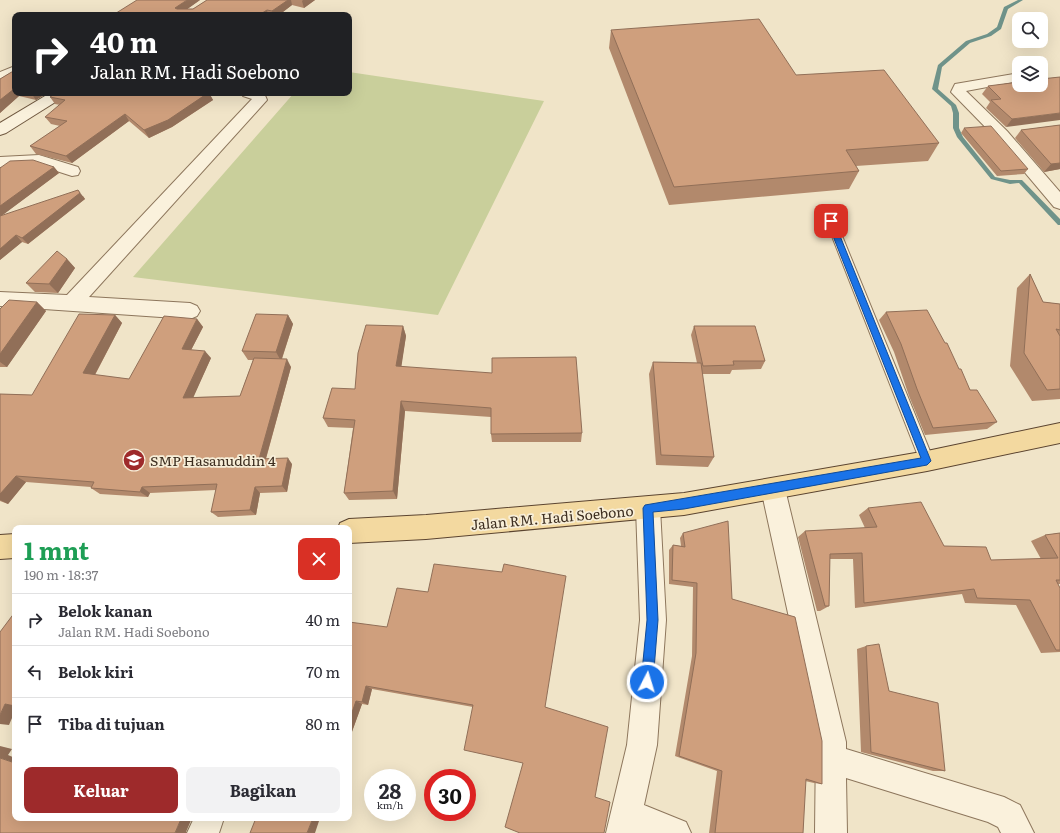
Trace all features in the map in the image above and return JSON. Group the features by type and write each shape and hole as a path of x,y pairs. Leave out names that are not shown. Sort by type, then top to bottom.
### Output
{"main road":[{"name":"Jalan RM. Hadi Soebono","path":"352,531 426,527 684,504 927,461 1060,433"},
{"path":"0,547 12,546"}],"street":[{"path":"0,78 12,72"},
{"path":"1012,78 960,87 958,89 960,95 1009,133 1053,184 1060,203"},
{"path":"0,130 55,96"},
{"path":"72,303 254,107 260,100 260,96"},
{"path":"0,162 40,160 72,171"},
{"path":"0,299 190,311"},
{"path":"773,489 831,742 831,833"},
{"path":"648,508 653,620 642,745 624,823 675,833"},
{"path":"831,759 993,808 1009,816 1018,833"},
{"path":"203,833 208,821"}],"lane":[{"path":"831,221 927,461"}],"green space":[{"path":"352,72 544,101 438,315 133,277 291,96 352,96"}],"building":[{"path":"137,0 187,0 175,8 193,9 207,0 288,0 272,11 267,10 264,12 118,12"},
{"path":"759,19 796,75 884,70 939,143 846,150 859,171 674,187 611,30"},
{"path":"12,72 12,91 0,100 0,79"},
{"path":"1060,77 1060,113 1012,119 991,100 1001,99 988,86 1012,83 1012,92 1048,92 1048,78"},
{"path":"204,96 168,120 144,130 125,114 66,156 30,146 67,121 45,117 65,100 50,97"},
{"path":"1060,125 1060,163 1051,164 1021,130"},
{"path":"991,126 1028,169 1001,171 964,128"},
{"path":"33,160 54,167 0,206 0,168 10,161"},
{"path":"78,190 80,193 22,238 16,235 0,249 0,216"},
{"path":"57,251 67,259 49,284 26,283"},
{"path":"1030,274 1043,302 1060,304 1060,330 1056,329 1060,336 1060,389 1047,390 1024,353"},
{"path":"9,300 37,302 0,354 0,309"},
{"path":"927,310 945,343 947,343 959,369 961,369 970,390 977,390 997,422 933,428 901,344 886,312"},
{"path":"79,314 115,315 83,373 129,379 164,316 197,319 182,349 205,351 183,398 240,396 254,358 287,359 259,459 288,458 282,486 255,487 250,510 211,512 217,484 142,487 140,492 91,488 94,482 16,476 0,494 0,394 32,395"},
{"path":"256,314 288,315 276,352 242,351"},
{"path":"366,325 403,326 396,366 492,373 492,358 576,357 582,433 491,434 491,408 401,401 393,491 344,493 355,420 323,418 332,388 355,389 358,353"},
{"path":"694,326 755,326 765,361 733,361 734,365 703,366"},
{"path":"653,362 701,363 714,457 661,455"},
{"path":"921,502 944,546 986,547 991,560 1058,558 1045,535 1060,533 1060,580 1056,580 1060,588 1060,650 1056,650 1030,600 977,598 974,589 864,603 862,553 830,554 829,606 825,606 805,531 877,527 868,508"},
{"path":"728,521 732,599 795,617 822,741 822,784 806,779 803,833 715,833 722,771 679,756 696,653 697,583 672,580 673,545 685,547 683,533"},
{"path":"434,564 502,572 504,564 566,576 545,707 608,727 595,797 610,802 604,833 520,833 505,827 523,763 464,750 473,705 366,686 362,702 356,701 352,712 352,622 387,627 397,588 428,592"},
{"path":"12,616 12,705 5,704 0,715 0,632"},
{"path":"879,644 889,691 938,703 945,771 871,752 866,646"},
{"path":"0,758 12,762 12,821 180,821 175,833 0,833"},
{"path":"255,821 312,821 307,833 250,833"}],"waterway":[{"path":"1021,0 1006,8 999,28 989,35 968,42 940,66 935,89 953,105 956,113 956,128 960,137 993,178 1010,182 1020,181 1060,223"}],"place":[{"name":"SMP Hasanuddin 4","path":"134,460"}],"route":[{"path":"647,682 653,620 648,508 684,504 927,461 831,221"}]}
